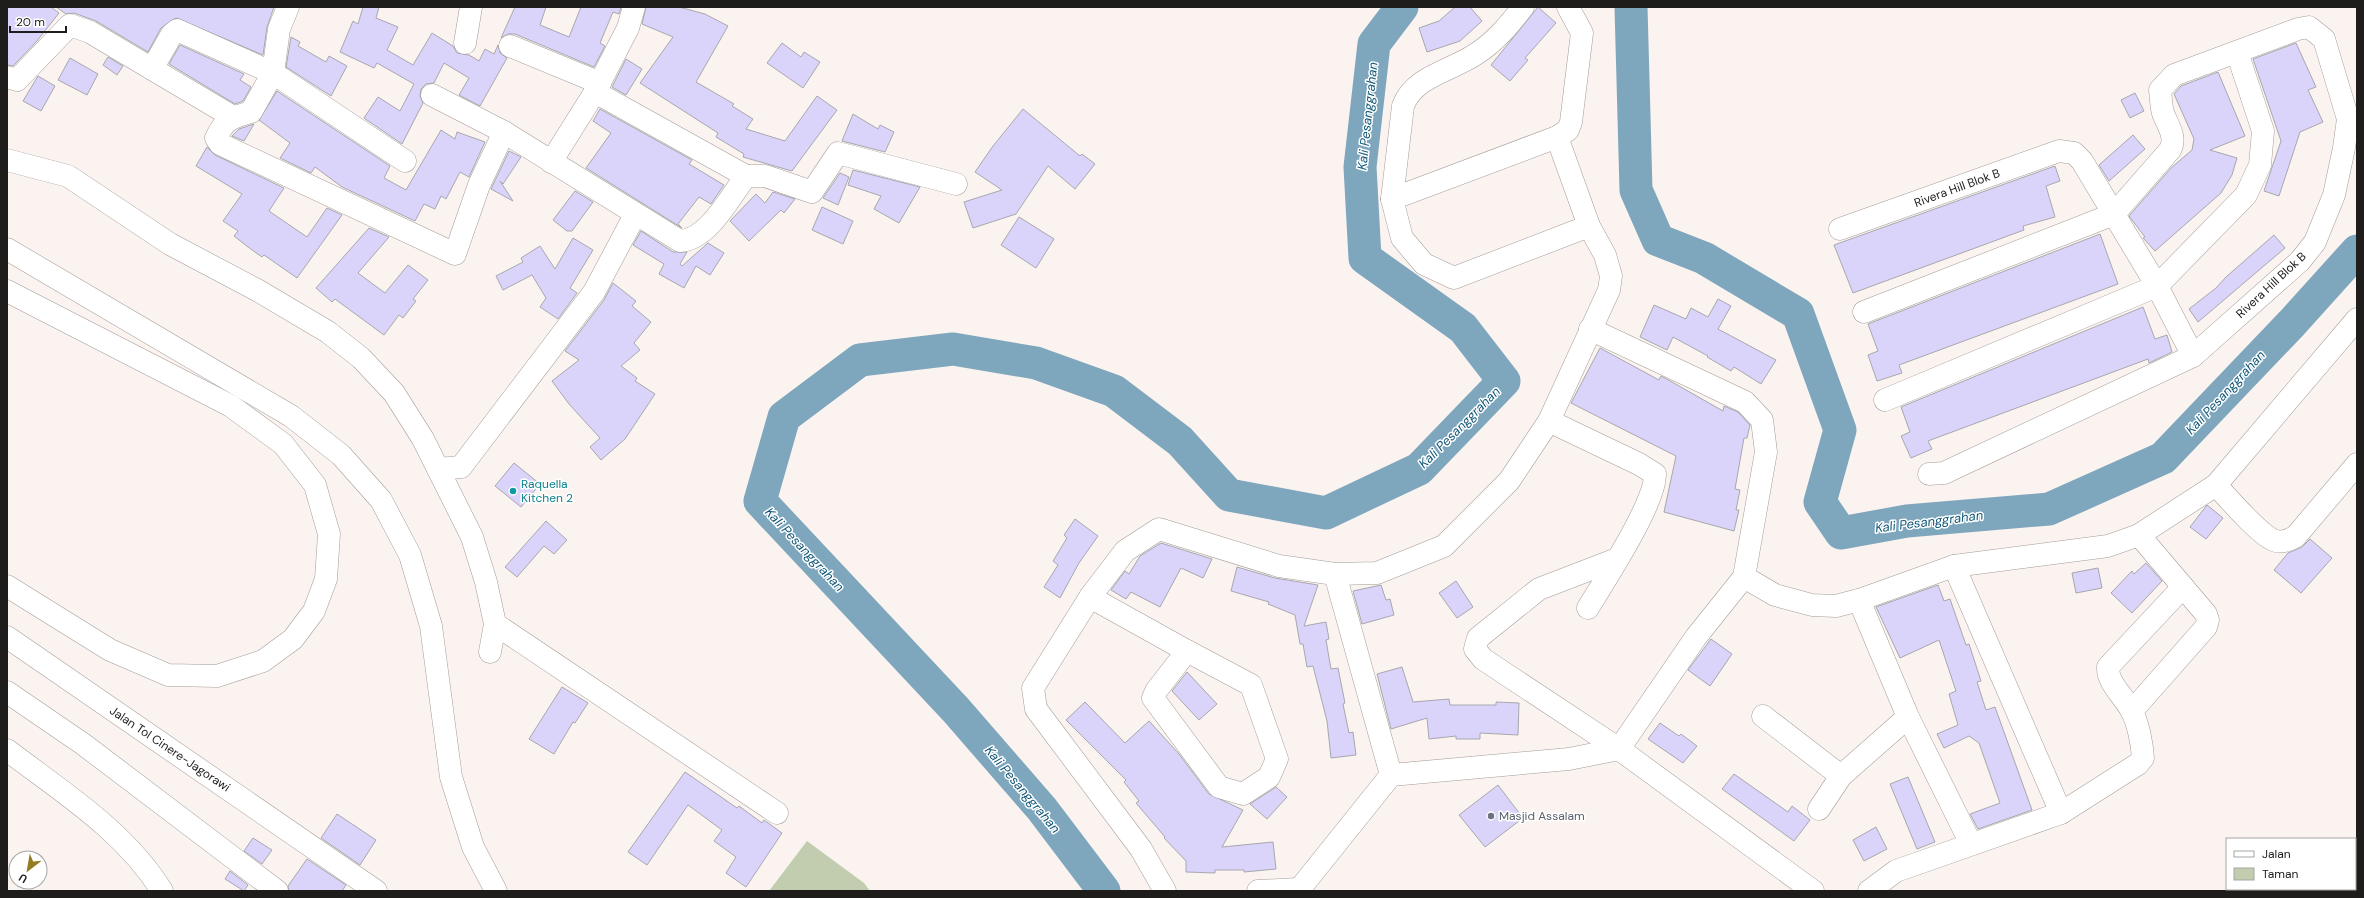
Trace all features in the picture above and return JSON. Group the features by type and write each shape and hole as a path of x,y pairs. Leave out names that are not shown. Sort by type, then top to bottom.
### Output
{"main road":[{"path":"288,7 280,29 273,73 251,112 233,117 222,124 216,138 220,144 455,254 479,185 504,132"},
{"path":"465,43 471,7"},
{"path":"551,162 598,88 628,28 634,7"},
{"path":"1523,7 1495,40 1474,55 1415,86 1406,96 1403,106 1392,200 1402,238 1424,264 1454,278 1589,226"},
{"path":"1392,200 1557,138 1568,130 1571,122 1582,33 1568,7"},
{"path":"7,77 17,80 70,25 90,32 233,117"},
{"name":"Rivera Hill Blok B","path":"1864,312 2114,214 2170,150 2173,144 2173,137 2161,100 2160,90 2174,75 2193,66 2237,52 2298,29 2309,27 2324,39 2352,118 2334,195 2315,242 2300,261 2193,356 1944,473 1929,474"},
{"path":"152,69 172,34 177,30 273,73 405,161"},
{"path":"510,46 598,88 746,176 765,176 812,192 838,153 956,184"},
{"path":"1885,400 2157,286 2246,195 2260,165 2263,131 2237,52"},
{"path":"432,95 504,132 680,241 689,241 706,230 746,176"},
{"path":"1164,891 1141,849 1036,709 1033,699 1033,688 1090,597 1125,551 1159,529 1279,566 1335,574 1377,573 1444,546 1509,481 1549,421 1608,290 1611,276 1605,255 1589,226 1557,138"},
{"name":"Rivera Hill Blok B","path":"1840,229 2059,151 2074,154 2082,161 2157,286 2193,356"},
{"path":"7,160 68,176 170,244 257,290 328,332 361,358 394,393 423,439 472,537 486,582 495,624 490,652"},
{"path":"438,469 461,467 594,292 635,214"},
{"path":"7,249 291,416 341,455 382,500 410,555 431,626 451,777 473,847 496,891"},
{"path":"7,291 231,406 283,444 315,484 329,534 326,579 314,611 293,639 264,661 217,676 168,675 132,660 110,650 7,586"},
{"path":"1744,577 1775,595 1812,605 1836,606 1859,600 1954,566 2108,546 2139,535 2216,485 2357,319"},
{"path":"1258,891 1298,890 1391,775 1569,759 1619,749 1696,637 1744,577 1766,452 1762,420 1745,402 1590,329"},
{"path":"1549,421 1639,464 1655,474 1656,483 1644,510 1588,608"},
{"path":"2216,485 2258,529 2276,541 2289,540 2296,536 2357,464"},
{"path":"2132,711 2206,627 2208,620 2206,614 2139,535"},
{"path":"1617,559 1539,589 1478,638 1475,649 1483,659 1619,749 1813,891"},
{"path":"1954,566 2061,813"},
{"path":"1335,574 1391,775"},
{"path":"1869,891 1896,871 2061,813 2138,764 2143,758 2132,711 2108,675 2108,667 2183,587"},
{"path":"1090,597 1251,685 1277,759 1269,777 1243,794 1218,787 1153,698 1156,691 1187,651"},
{"path":"1859,600 1908,717 1971,844"},
{"path":"495,624 777,813"},
{"name":"Jalan Tol Cinere-Jagorawi","path":"7,637 376,891"},
{"path":"7,692 83,744 277,891"},
{"path":"1763,716 1841,776"},
{"path":"1819,809 1841,776 1908,717"},
{"path":"7,750 110,828 150,872 162,891"}],"green space":[{"path":"807,841 864,883 870,891 769,891"}],"building":[{"path":"7,7 51,7 59,13 37,41 13,66 7,65"},
{"path":"56,7 274,7 267,27 263,55 176,18 161,28 148,52 96,21 74,13 66,14"},
{"path":"363,7 379,7 376,18 398,27 387,50 413,65 432,33 453,46 457,53 469,55 479,61 485,49 494,54 498,45 500,53 507,58 480,106 459,95 469,78 444,63 434,83 426,84 421,89 420,96 423,103 402,144 364,118 378,97 400,111 414,84 377,63 374,68 340,52 353,21 358,24"},
{"path":"515,7 546,7 540,25 569,37 581,7 621,7 619,14 613,12 600,43 605,46 594,67 515,34 508,34 501,38"},
{"path":"646,7 679,7 705,14 728,26 696,82 734,104 732,106 753,119 746,129 785,141 817,96 837,110 792,171 743,157 744,154 716,137 718,133 640,83 673,37 642,24"},
{"path":"1455,7 1470,7 1482,21 1460,41 1427,52 1419,28 1439,21"},
{"path":"1538,7 1556,23 1525,58 1528,60 1510,81 1491,65"},
{"path":"291,37 300,42 298,46 326,62 329,56 347,66 331,96 286,67"},
{"path":"782,43 801,57 804,52 820,62 803,88 767,63"},
{"path":"2296,43 2316,87 2308,90 2323,122 2300,132 2279,196 2264,191 2281,141 2253,59"},
{"path":"180,45 244,74 240,80 251,87 243,101 235,104 169,64"},
{"path":"108,57 123,66 117,75 103,65"},
{"path":"70,58 98,74 87,95 58,80"},
{"path":"626,59 642,69 626,95 612,87"},
{"path":"2218,72 2245,136 2210,150 2237,158 2232,175 2221,193 2155,251 2143,238 2145,237 2129,216 2171,168 2192,150 2194,139 2174,94 2181,86"},
{"path":"38,76 55,86 41,111 23,101"},
{"path":"277,91 390,166 384,178 406,190 441,130 455,139 457,132 485,142 469,177 460,172 446,199 441,196 435,209 424,204 415,221 342,187 315,167 311,173 280,158 290,143 259,120"},
{"path":"2135,93 2144,111 2130,118 2121,100"},
{"path":"600,109 692,160 689,164 724,185 711,204 699,197 678,224 682,228 586,168 611,133 593,121"},
{"path":"1023,109 1080,156 1082,154 1095,164 1075,189 1048,166 1016,214 973,228 964,202 1002,190 975,172 993,146"},
{"path":"853,114 878,129 880,125 894,132 885,152 842,141"},
{"path":"254,124 244,141 232,136 239,129"},
{"path":"2133,135 2145,149 2109,181 2099,165"},
{"path":"207,147 215,155 284,188 269,211 307,237 327,208 342,215 297,278 264,255 262,257 248,247 234,236 238,231 223,221 242,194 196,166"},
{"path":"509,151 521,157 503,184 500,181 513,201 491,189"},
{"path":"2055,166 2060,181 2046,186 2055,217 2023,226 2024,230 1853,293 1834,245"},
{"path":"853,170 920,187 899,223 874,209 881,196 848,185"},
{"path":"840,173 849,177 838,205 823,198"},
{"path":"575,191 593,202 572,231 567,231 553,220"},
{"path":"773,192 795,199 784,213 781,210 749,241 730,221 756,194 765,203"},
{"path":"822,207 853,221 843,244 812,230"},
{"path":"1019,217 1054,239 1036,268 1001,245"},
{"path":"369,228 389,237 358,273 385,293 408,265 428,280 413,299 416,301 403,318 399,315 384,335 335,299 332,302 316,288"},
{"path":"641,231 673,252 687,252 680,264 682,266 708,243 724,253 710,275 696,266 684,288 659,274 664,264 633,245"},
{"path":"2100,234 2118,284 1899,365 1902,373 1877,381 1868,355 1878,351 1868,324"},
{"path":"2274,235 2285,248 2198,322 2189,309 2216,288 2226,277"},
{"path":"573,238 593,250 570,288 577,293 558,319 540,307 546,298 532,275 503,290 496,276 523,262 521,258 540,246 555,269"},
{"path":"613,283 636,301 632,306 651,322 634,343 640,350 621,366 637,378 635,381 655,394 625,439 601,460 590,447 600,438 569,404 552,381 579,360 565,351 604,300"},
{"path":"1718,299 1731,306 1718,329 1776,360 1761,384 1734,367 1731,371 1707,357 1708,356 1673,337 1667,350 1640,337 1654,305 1686,319 1691,308 1708,317"},
{"path":"2143,307 2155,339 2167,335 2172,352 2149,363 2148,359 1928,441 1932,449 1911,458 1901,436 1910,432 1901,407"},
{"path":"1600,348 1659,380 1661,376 1723,411 1724,406 1738,412 1750,425 1747,438 1744,438 1735,489 1740,490 1736,510 1739,510 1734,531 1664,512 1676,456 1571,403"},
{"path":"514,463 540,484 521,507 495,486"},
{"path":"2207,505 2223,518 2206,539 2190,527"},
{"path":"1075,519 1098,536 1079,563 1060,598 1044,587 1058,565 1053,561 1067,538 1064,535"},
{"path":"546,521 567,540 554,554 544,546 517,577 505,567"},
{"path":"2310,539 2332,558 2301,593 2274,570 2288,553 2302,547"},
{"path":"1161,543 1212,559 1203,578 1181,568 1160,607 1131,592 1126,599 1111,590 1125,571 1129,574 1140,556"},
{"path":"2146,563 2162,581 2132,613 2111,593 2132,571 2134,574"},
{"path":"1237,567 1275,578 1318,585 1304,626 1326,622 1329,639 1326,640 1331,669 1338,668 1349,733 1353,732 1356,755 1331,758 1327,721 1313,666 1307,667 1303,644 1300,644 1295,615 1268,604 1269,602 1231,591"},
{"path":"2098,568 2102,588 2076,593 2072,573"},
{"path":"1456,581 1473,607 1457,618 1439,593"},
{"path":"1381,585 1386,600 1390,599 1394,615 1362,624 1353,591"},
{"path":"1938,585 1944,601 1950,599 1966,645 1969,644 1981,681 1977,682 1986,710 1995,707 2032,810 1978,829 1970,814 2000,803 1979,743 1969,736 1944,748 1937,734 1958,725 1949,694 1956,691 1939,640 1900,658 1876,607"},
{"path":"1711,639 1732,654 1710,686 1688,670"},
{"path":"1402,667 1413,702 1449,699 1450,705 1496,705 1496,702 1519,703 1518,735 1480,733 1480,739 1456,739 1456,736 1429,739 1427,718 1391,729 1377,674"},
{"path":"1187,672 1217,704 1199,720 1172,691"},
{"path":"562,687 588,703 575,723 573,722 554,754 529,739"},
{"path":"1085,702 1125,743 1149,721 1179,754 1209,794 1243,810 1222,847 1273,842 1276,869 1244,872 1244,870 1215,870 1215,873 1186,872 1186,861 1164,838 1165,837 1136,803 1139,801 1124,782 1126,780 1066,720"},
{"path":"1660,723 1679,736 1681,734 1697,746 1683,763 1648,739"},
{"path":"685,772 737,808 739,806 762,823 764,820 782,833 746,887 726,873 736,857 714,841 722,830 688,805 647,865 628,852"},
{"path":"1734,774 1788,812 1792,806 1810,820 1794,841 1722,789"},
{"path":"1908,777 1935,842 1917,849 1890,784"},
{"name":"Masjid Assalam","path":"1498,785 1523,818 1485,847 1459,815"},
{"path":"1276,787 1287,797 1267,819 1250,804"},
{"path":"337,814 376,840 360,865 321,838"},
{"path":"1876,827 1887,849 1864,861 1853,840"},
{"path":"253,838 272,850 262,864 244,851"},
{"path":"307,859 346,885 342,891 289,891 288,886"},
{"path":"230,871 248,885 244,891 225,879"}],"waterway":[{"name":"Kali Pesanggrahan","path":"1104,891 1042,809 956,710 760,501 784,417 860,360 953,349 1036,363 1114,391 1180,441 1229,495 1326,513 1419,469 1504,381 1463,328 1365,258 1360,167 1374,44 1402,7"},
{"name":"Kali Pesanggrahan","path":"1631,7 1636,190 1658,240 1704,258 1798,314 1840,430 1820,502 1841,533 1907,521 2049,509 2163,458 2292,323 2357,251"}],"place":[{"name":"Raquella Kitchen 2","path":"513,491"},
{"name":"Masjid Assalam","path":"1491,816"}]}
